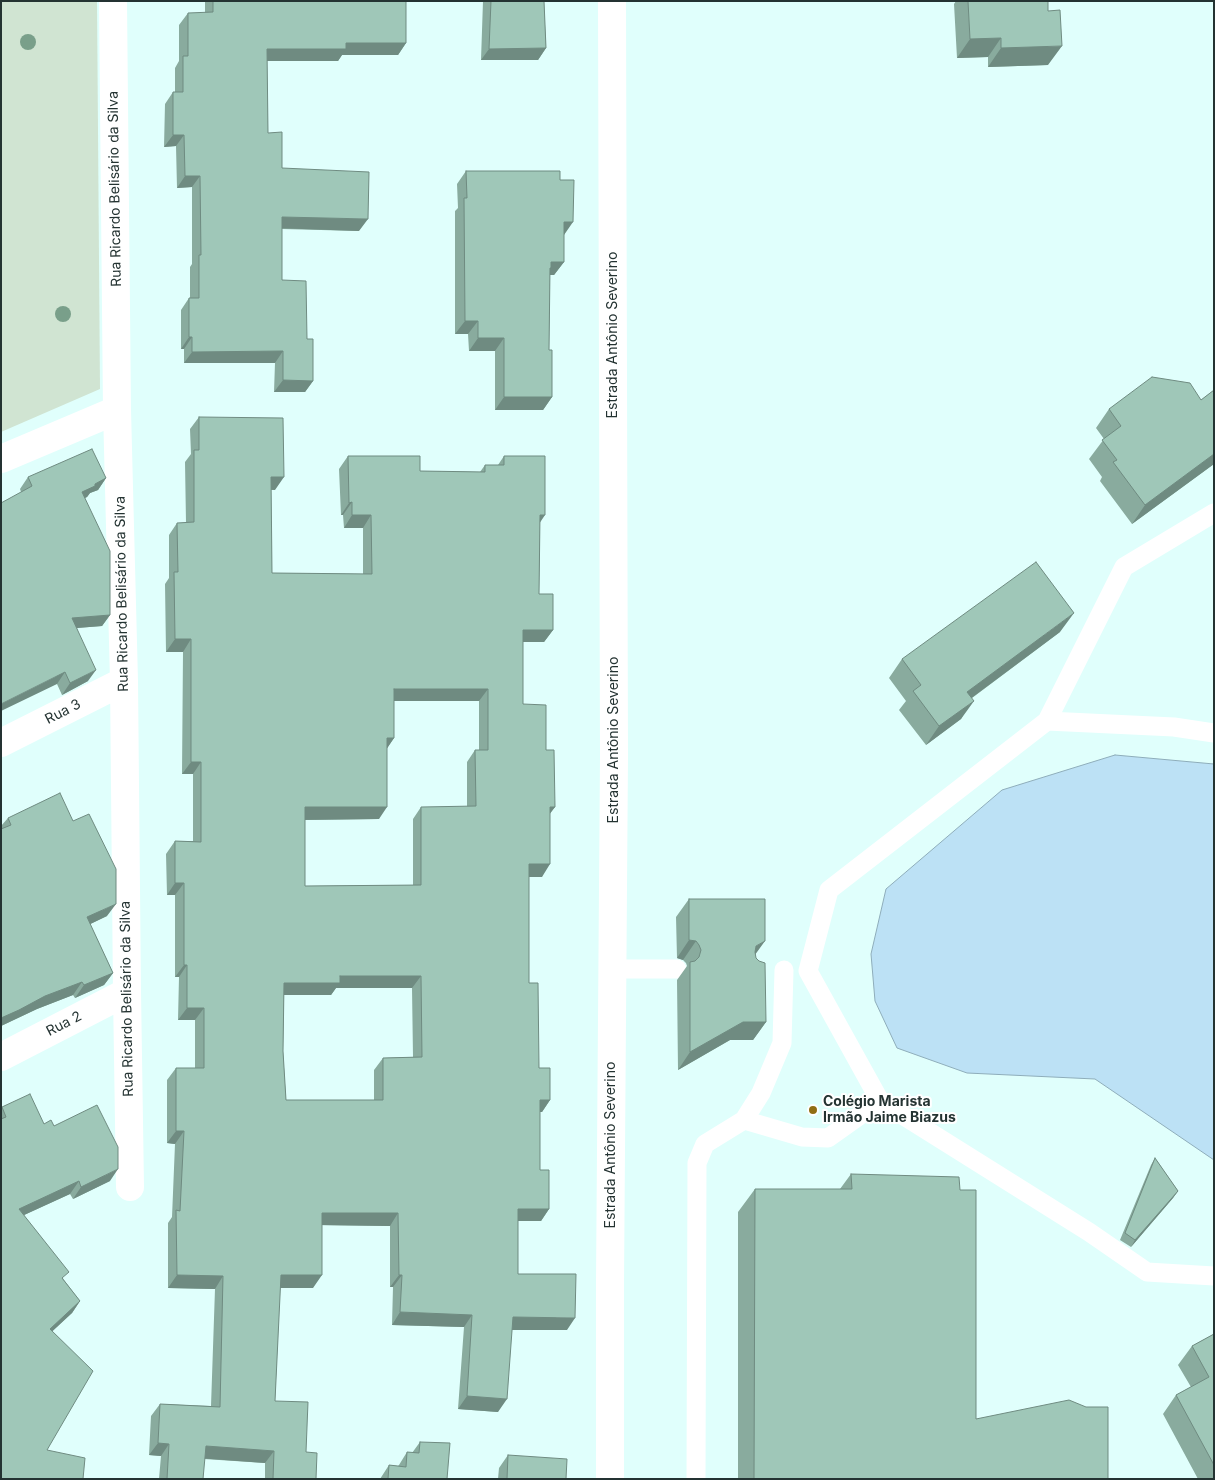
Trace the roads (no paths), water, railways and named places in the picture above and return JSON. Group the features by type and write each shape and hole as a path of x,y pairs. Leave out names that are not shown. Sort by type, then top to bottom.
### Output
{"street":[{"name":"Rua Ricardo Belisário da Silva","path":"113,1 117,410 124,681 126,992 130,1187"},
{"name":"Estrada Antônio Severino","path":"610,1479 614,766 612,1"},
{"path":"1,459 117,410"},
{"name":"Rua 3","path":"1,742 124,681"},
{"name":"Rua 2","path":"1,1057 126,992"}],"lane":[{"path":"1214,513 1124,567 1047,721 829,890 808,971 880,1101 1089,1232 1147,1272 1214,1276"},
{"path":"1047,721 1174,727 1214,733"},
{"path":"612,969 677,969"},
{"path":"696,1479 697,1163 705,1144 744,1120 761,1093 782,1043 776,970 808,971"},
{"path":"744,1120 802,1137 828,1138 880,1101"}],"water":[{"path":"1115,755 1214,764 1214,1160 1095,1079 967,1073 897,1048 875,1001 871,954 886,889 1002,790"}],"place":[{"name":"Colégio Marista Irmão Jaime Biazus","path":"813,1110"}]}
